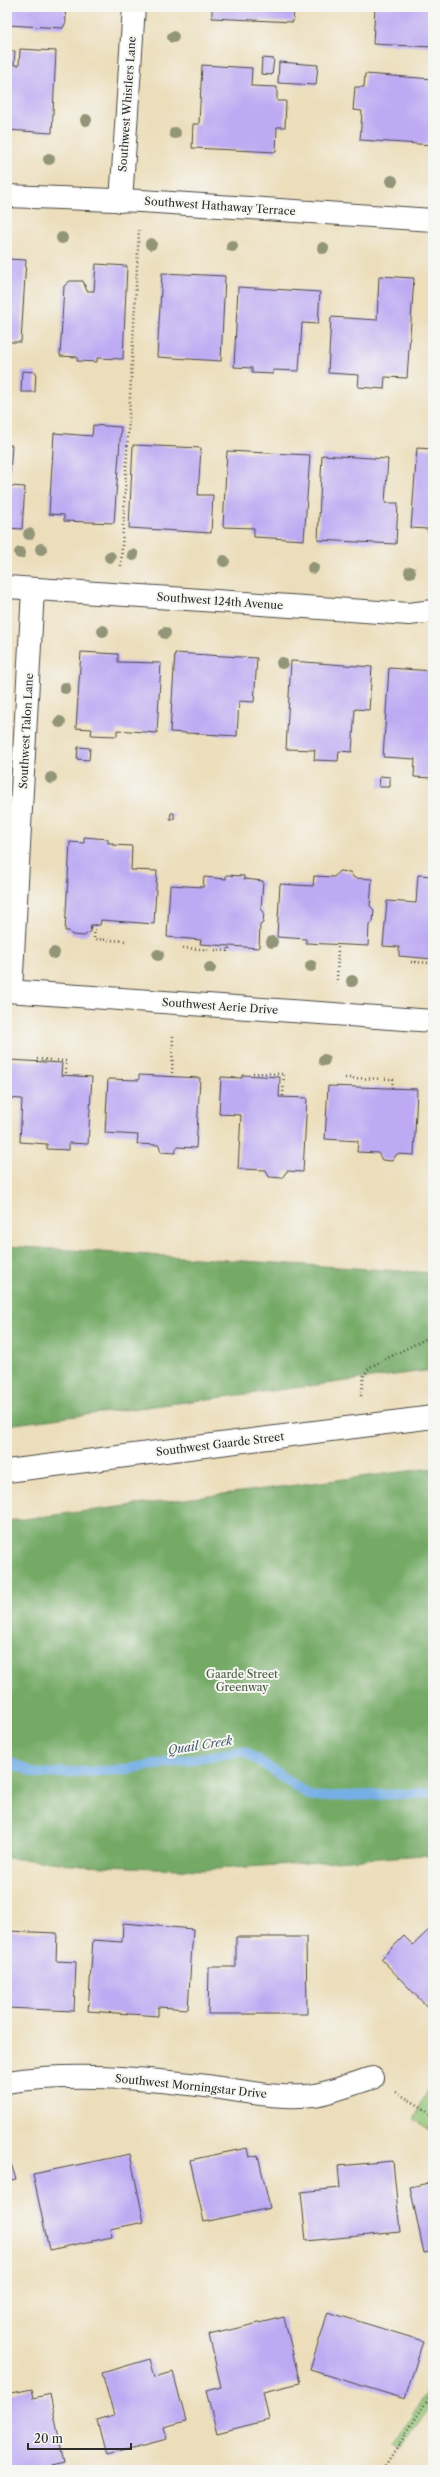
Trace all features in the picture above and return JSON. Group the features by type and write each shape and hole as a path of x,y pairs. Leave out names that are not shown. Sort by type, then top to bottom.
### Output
{"street":[{"name":"Southwest Whistlers Lane","path":"131,201 134,7"},
{"name":"Southwest Hathaway Terrace","path":"7,196 131,201 433,220"},
{"name":"Southwest 124th Avenue","path":"7,587 33,590 119,594 409,614 433,612"},
{"name":"Southwest Talon Lane","path":"9,991 33,590"},
{"name":"Southwest Aerie Drive","path":"9,991 433,1021"},
{"name":"Southwest Gaarde Street","path":"7,1471 433,1417"},
{"name":"Southwest Morningstar Drive","path":"7,2082 31,2078 106,2078 206,2086 260,2094 314,2095 372,2078"}],"path":[{"path":"119,594 131,201"},
{"path":"95,925 94,939 126,941"},
{"path":"336,989 338,945"},
{"path":"183,948 229,951 230,946"},
{"path":"411,962 433,963"},
{"path":"172,1076 173,1033"},
{"path":"37,1059 66,1061 66,1075"},
{"path":"253,1073 284,1074 283,1097"},
{"path":"345,1078 393,1079 392,1088"},
{"path":"363,1425 361,1385 364,1375 370,1367 433,1335"},
{"path":"372,2078 423,2108 433,2118"},
{"path":"383,2470 433,2391"}],"green space":[{"path":"7,1246 433,1273 433,1370 7,1425"},
{"name":"Gaarde Street Greenway","path":"433,1468 433,1859 423,1855 202,1870 82,1865 7,1858 7,1521"},
{"path":"428,2090 433,2093 433,2132 414,2119"},
{"path":"433,2381 433,2401 403,2446 396,2442"}],"building":[{"path":"7,7 65,7 66,22 63,28 7,25"},
{"path":"212,7 294,7 293,22 212,18"},
{"path":"375,7 433,7 433,47 373,44"},
{"path":"20,49 56,51 52,133 7,130 7,51 15,51 14,65 19,65"},
{"path":"262,58 274,59 272,75 261,74"},
{"path":"279,62 318,65 316,85 278,83"},
{"path":"202,65 252,68 251,86 277,87 277,101 286,101 285,127 277,127 276,152 192,148 193,124 199,124"},
{"path":"365,74 433,79 433,145 360,140 362,111 353,110 355,87 364,87"},
{"path":"7,259 26,260 21,342 7,342"},
{"path":"96,264 127,266 123,359 97,358 97,362 77,361 77,357 60,356 64,286 70,281 83,281 87,291 94,291"},
{"path":"162,273 225,276 221,361 157,357"},
{"path":"379,276 414,278 407,378 385,377 384,389 358,387 359,375 328,373 331,317 377,320"},
{"path":"238,287 320,292 318,324 302,323 299,371 273,370 273,374 252,373 252,368 234,367"},
{"path":"22,371 36,372 35,392 21,392"},
{"path":"93,425 121,427 114,523 64,521 64,515 49,514 54,433 92,436"},
{"path":"7,445 12,445 9,486 25,487 22,529 7,528"},
{"path":"133,445 201,448 198,495 213,495 211,533 129,528"},
{"path":"417,448 433,449 433,535 428,534 428,529 411,528"},
{"path":"227,451 310,455 304,540 254,537 254,528 223,527"},
{"path":"322,455 388,459 385,503 398,503 396,544 318,540"},
{"path":"81,652 118,654 118,662 161,663 157,733 117,730 117,736 91,735 92,729 76,728"},
{"path":"175,653 257,658 254,702 239,701 237,736 170,732"},
{"path":"291,661 372,667 369,710 355,709 352,752 339,751 338,761 314,760 315,750 286,749"},
{"path":"389,668 433,671 433,778 414,777 415,759 383,757"},
{"path":"78,747 90,748 89,760 77,759"},
{"path":"380,776 390,777 390,787 379,787"},
{"path":"171,813 174,813 174,819 170,819"},
{"path":"84,837 108,839 108,843 113,843 112,845 132,846 131,870 157,871 154,924 101,920 100,925 91,925 90,932 84,936 72,935 69,931 65,931 70,842 84,843"},
{"path":"339,871 350,872 354,878 372,879 370,906 374,910 373,922 369,925 368,946 306,943 306,939 277,937 280,884 313,886 314,876 334,877"},
{"path":"226,875 244,876 244,879 263,881 261,909 264,912 263,923 260,925 259,948 200,944 201,940 167,937 170,885 203,887 204,877 226,879"},
{"path":"418,875 433,876 433,959 399,956 399,947 383,946 387,901 416,903"},
{"path":"9,1060 62,1063 61,1075 92,1077 88,1144 69,1143 69,1150 47,1149 47,1144 20,1142 22,1099 7,1098"},
{"path":"139,1075 200,1078 196,1148 177,1147 175,1153 161,1152 159,1145 137,1144 138,1135 105,1133 108,1079 139,1080"},
{"path":"242,1075 280,1077 279,1097 307,1098 303,1172 287,1171 282,1178 269,1177 266,1170 238,1169 241,1115 219,1114 221,1077 242,1078"},
{"path":"328,1086 417,1089 414,1155 397,1154 392,1161 382,1160 378,1153 357,1152 358,1141 325,1139"},
{"path":"123,1923 193,1929 188,2009 158,2007 158,2016 88,2011 93,1940 122,1942"},
{"path":"433,1926 433,2013 381,1959 404,1936 413,1945"},
{"path":"7,1931 57,1933 56,1961 76,1962 74,2011 7,2008"},
{"path":"236,1937 306,1937 307,2014 208,2014 209,1967 236,1967"},
{"path":"247,2148 249,2157 258,2155 270,2208 204,2222 190,2160"},
{"path":"7,2152 16,2179 7,2181"},
{"path":"130,2154 144,2222 111,2229 112,2237 49,2250 33,2174"},
{"path":"393,2161 400,2232 306,2241 301,2192 340,2188 338,2166"},
{"path":"433,2182 433,2251 424,2253 410,2187"},
{"path":"328,2312 423,2341 405,2399 310,2370"},
{"path":"284,2317 300,2383 263,2392 269,2420 217,2433 206,2391 221,2387 209,2335"},
{"path":"150,2359 155,2377 173,2372 186,2421 164,2427 167,2439 106,2455 97,2420 114,2415 102,2373"},
{"path":"32,2389 34,2398 50,2394 64,2463 37,2470 7,2470 7,2394"}],"waterway":[{"name":"Quail Creek","path":"7,1761 36,1774 121,1770 244,1751 312,1797 433,1793"}]}
